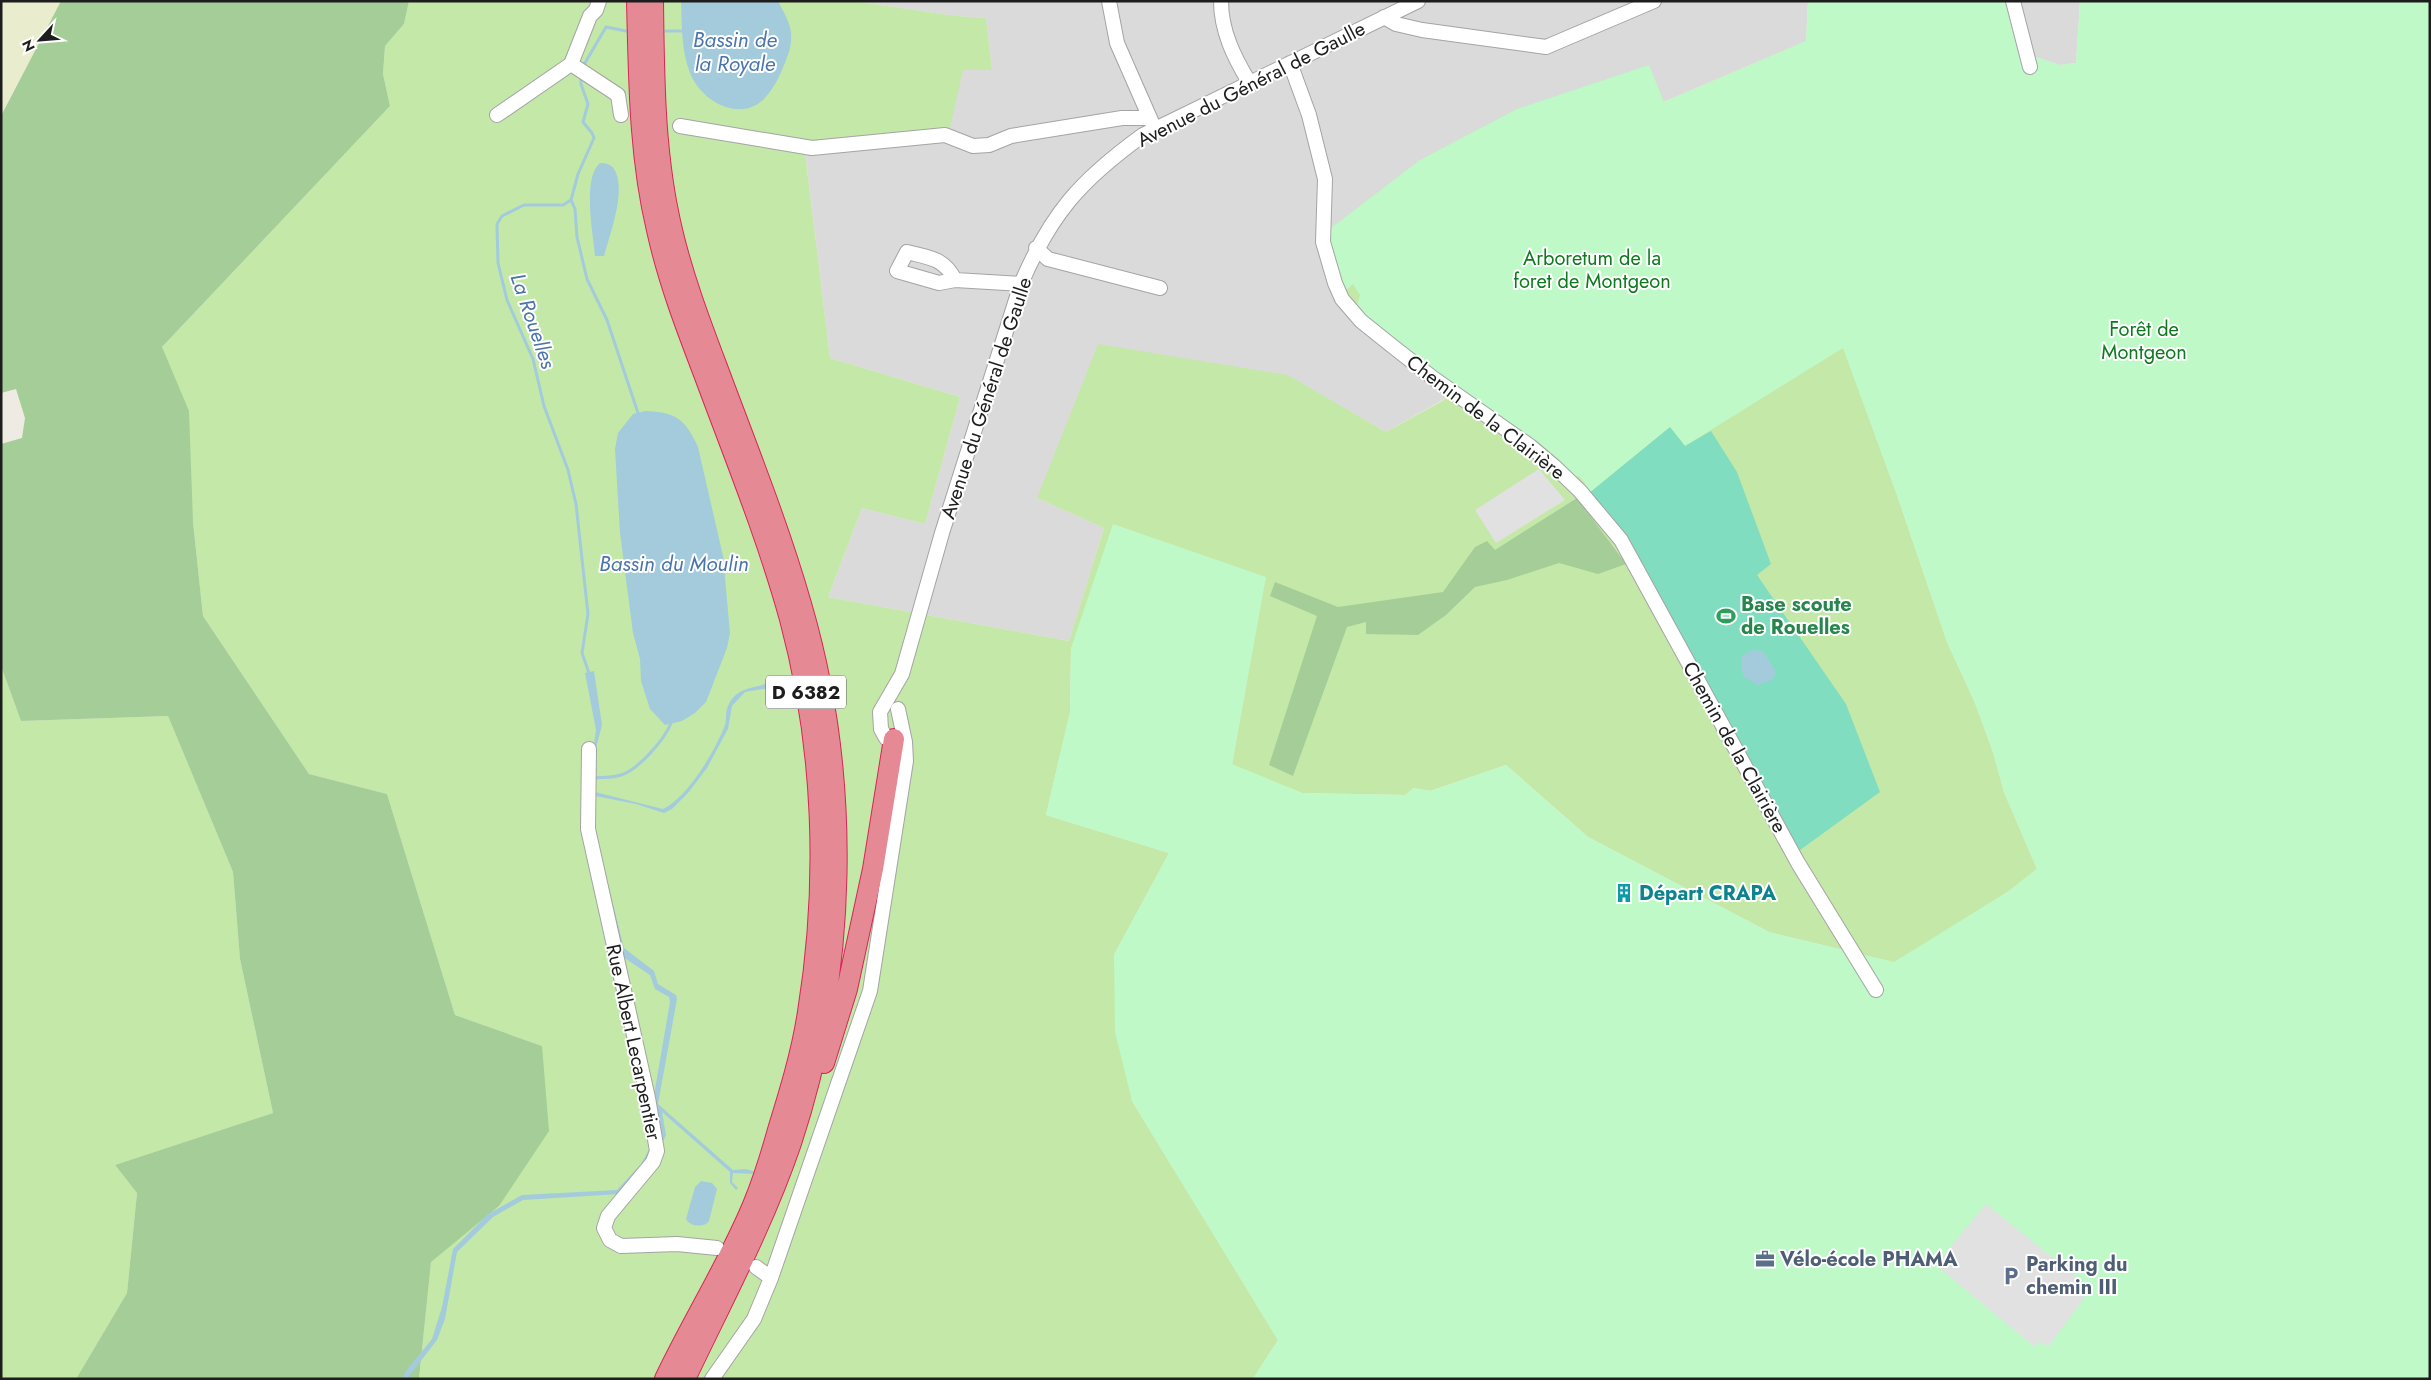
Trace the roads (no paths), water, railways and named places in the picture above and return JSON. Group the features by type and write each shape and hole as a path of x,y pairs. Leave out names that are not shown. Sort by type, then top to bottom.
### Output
{"highway":[{"path":"630,1 639,78"},
{"name":"D 6382","path":"636,1 643,151 647,185 657,234 673,293 749,497 789,618 806,688 820,813 820,887 816,955 808,1013 796,1073 754,1204 665,1379"},
{"name":"D 6382","path":"653,1 657,144 672,230 688,286 801,603 817,664 829,729 836,797 835,895 830,958 820,1027 791,1142 754,1236 684,1379"},
{"path":"754,1236 802,1135 847,989 900,740"}],"street":[{"path":"497,115 571,64 590,16 596,10 600,1"},
{"path":"1109,1 1118,43 1152,123"},
{"path":"1221,1 1221,14 1225,34 1249,82"},
{"name":"Avenue du Général de Gaulle","path":"902,674 942,533 1021,284 1036,248 1079,188 1108,160 1152,123 1249,82 1418,1"},
{"path":"1384,17 1396,24 1422,30 1546,47 1654,1"},
{"path":"2013,1 2030,67"},
{"name":"Chemin de la Clairière","path":"1290,62 1308,115 1325,179 1323,242 1335,283 1342,299 1361,320 1390,345 1432,378 1530,446 1555,467 1580,491 1621,540 1798,863 1876,990"},
{"path":"571,64 618,95 621,115"},
{"path":"680,126 812,148 945,135 972,146 989,145 1011,136 1122,118 1152,123"},
{"path":"1036,248 1048,259 1160,288"},
{"path":"955,280 1021,284"},
{"path":"712,1379 754,1319 771,1278 870,991 906,761 900,740 898,709 902,674"},
{"path":"900,740 886,738 879,721 880,712 902,674"},
{"name":"Rue Albert Lecarpentier","path":"589,749 588,829 648,1098 655,1145 653,1162 608,1216 604,1228 610,1240 621,1246 677,1244 717,1248"},
{"path":"756,1268 771,1278"}],"water":[{"name":"Bassin de la Royale","path":"681,1 778,1 789,25 791,45 779,77 764,99 754,106 732,109 712,100 695,83 685,55 682,37"},
{"path":"600,163 613,167 618,178 619,188 616,212 604,256 595,256 590,193 591,181"},
{"name":"Bassin du Moulin","path":"645,411 664,413 678,418 688,429 698,447 723,556 730,633 727,648 706,702 695,713 682,721 665,725 650,709 641,681 640,659 633,633 620,533 615,449 618,433 633,414"},
{"path":"1752,650 1763,651 1776,672 1772,680 1758,685 1744,677 1741,668 1742,656"},
{"path":"594,671 602,725 595,752 595,792 663,809 682,794 708,760 725,725 727,708 732,698 744,690 767,683 771,679 775,679 778,683 775,687 745,692 732,706 728,729 707,768 688,793 672,809 664,813 636,804 595,796 594,825 624,948 654,971 658,984 676,995 677,999 658,1104 733,1170 746,1169 756,1172 755,1174 733,1173 732,1182 738,1188 736,1190 730,1183 730,1172 662,1112 666,1135 662,1144 653,1101 670,1002 669,997 655,989 650,975 620,955 590,834 591,764 596,730 585,673"},
{"path":"652,1144 654,1152 620,1194 523,1200 493,1217 457,1252 445,1319 437,1340 407,1379 403,1379 405,1372 432,1339 442,1307 453,1249 488,1214 522,1195 617,1190 641,1164"},
{"path":"701,1181 712,1183 717,1189 709,1221 698,1226 686,1219 695,1187"}],"waterway":[{"name":"La Rouelles","path":"582,68 606,27 626,31"},
{"path":"666,31 681,31"},
{"name":"La Rouelles","path":"581,76 581,84 588,104 583,122 594,138 578,174 571,200 563,205 524,205 502,216 497,224 498,263 507,300 533,359 544,406 568,470 576,504 588,614 582,653 590,676"},
{"path":"571,200 575,209 577,237 587,279 607,320 638,413"},
{"path":"593,778 618,776 628,772 643,761 663,737 671,723"}],"place":[{"name":"Base scoute de Rouelles","path":"1726,616"},
{"name":"Départ CRAPA","path":"1624,893"},
{"name":"Vélo-école PHAMA","path":"1765,1259"},
{"name":"Parking du chemin III","path":"2011,1276"}],"park label":[{"name":"Arboretum de la foret de Montgeon","path":"1592,270"},
{"name":"Forêt de Montgeon","path":"2144,340"}]}
